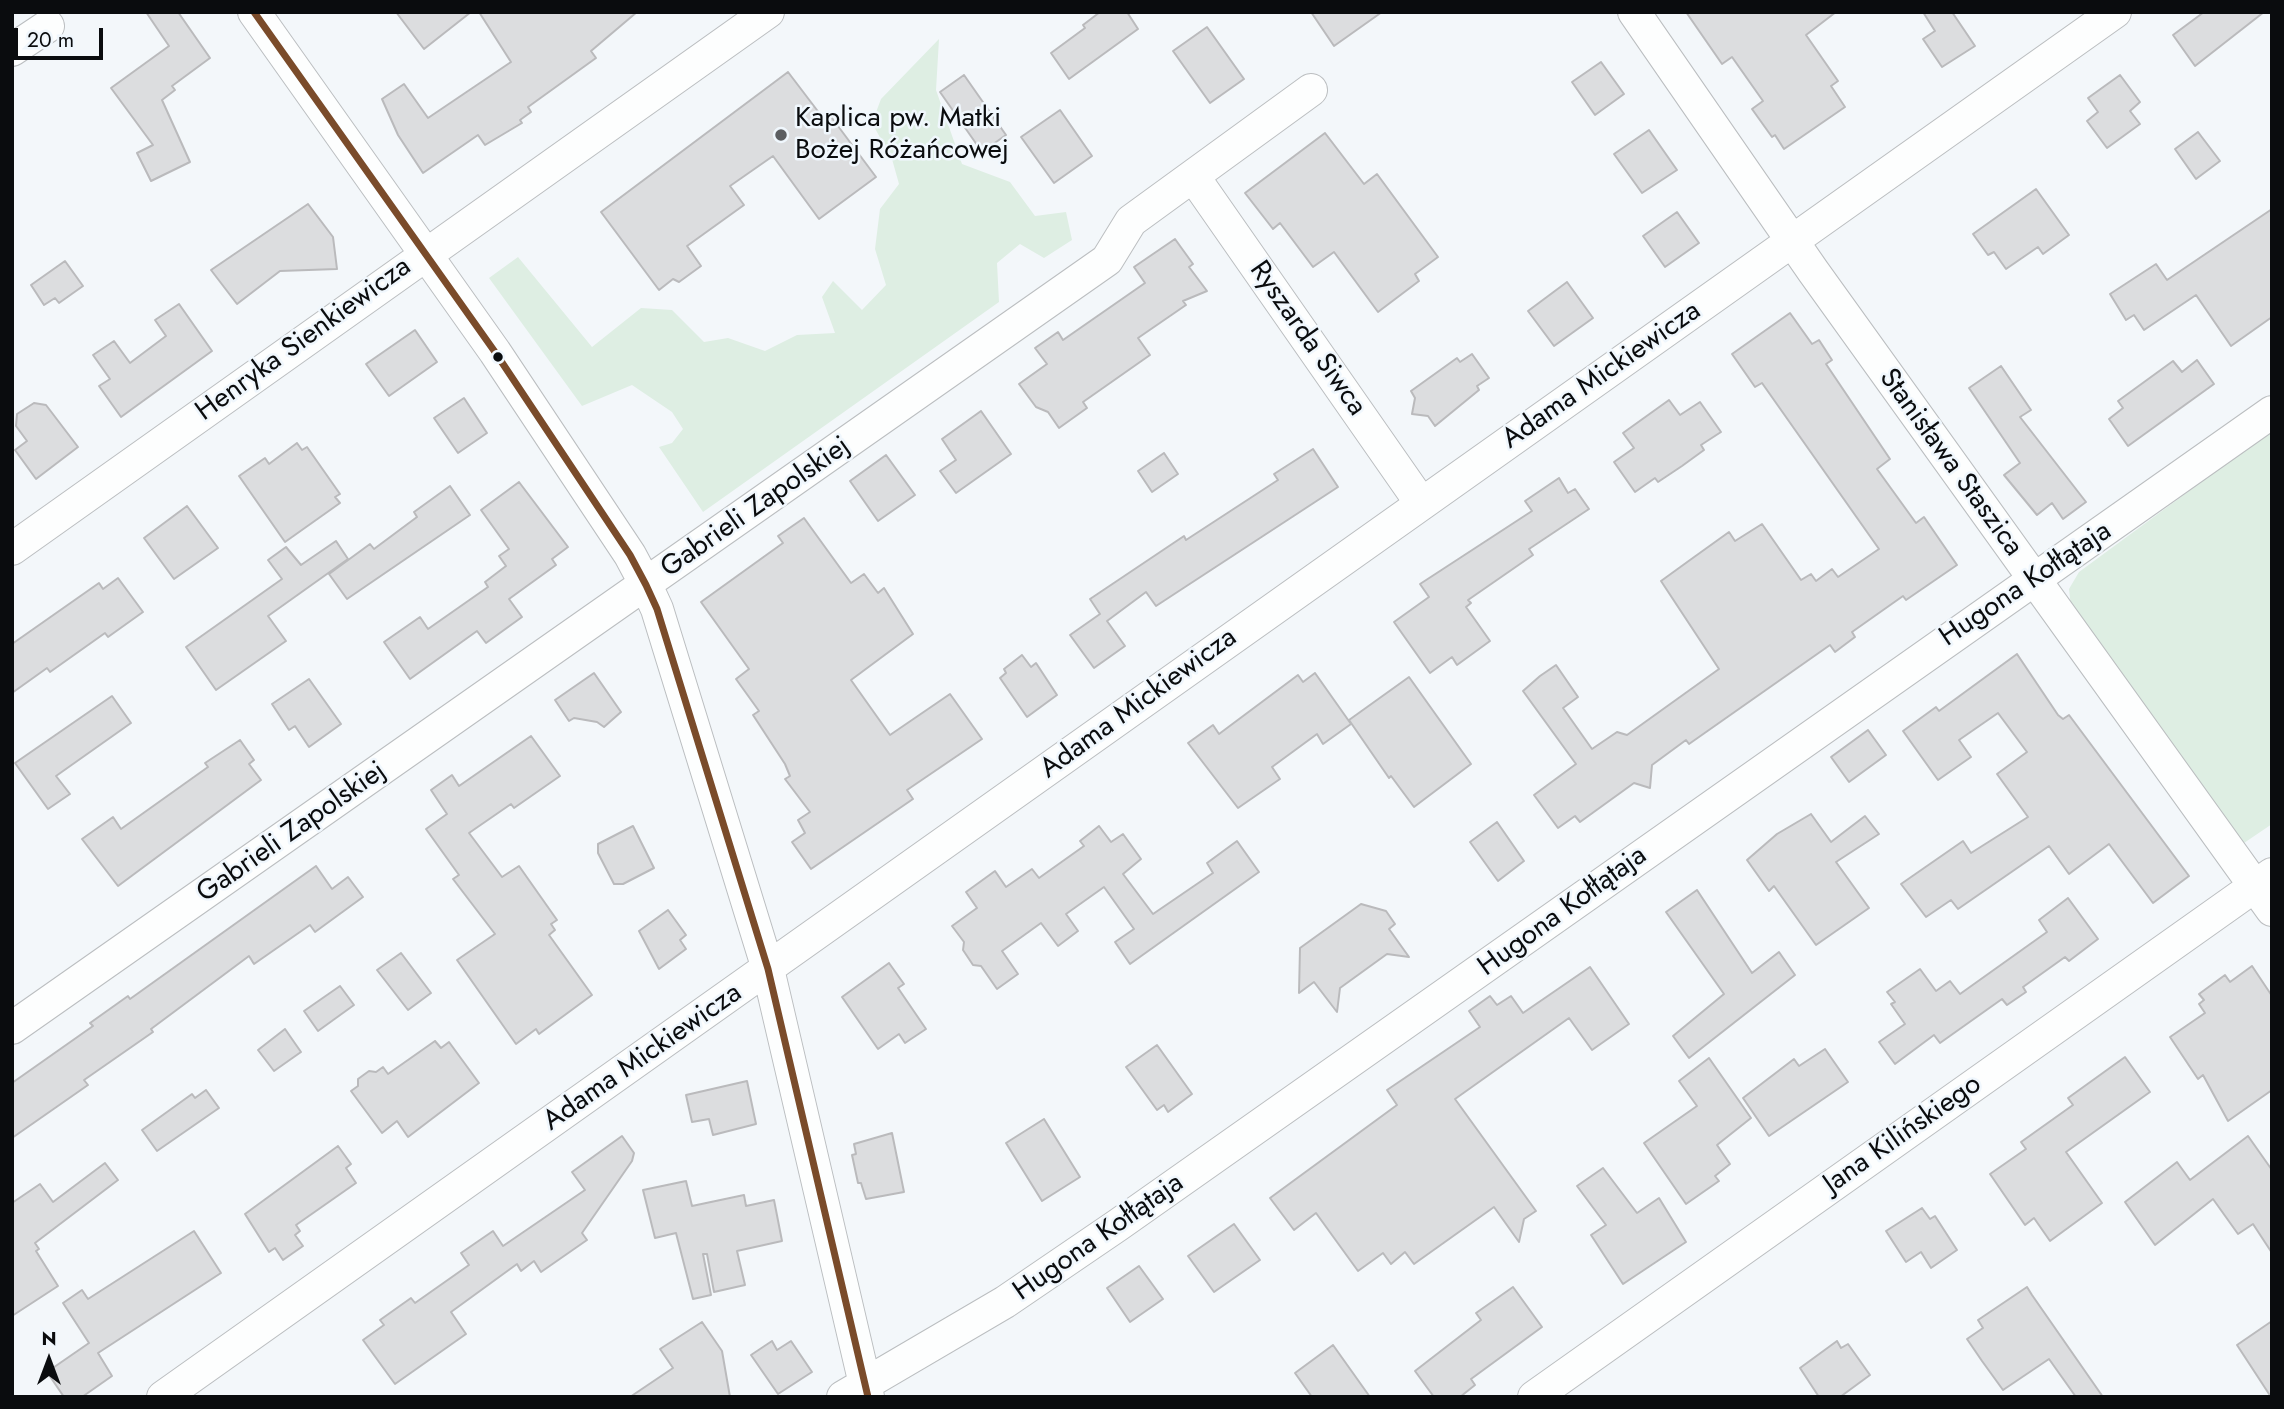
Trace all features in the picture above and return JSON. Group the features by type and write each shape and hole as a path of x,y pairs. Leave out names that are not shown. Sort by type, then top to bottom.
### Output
{"street":[{"path":"254,12 495,352 630,555 657,609 768,970 859,1392"},
{"name":"Henryka Sienkiewicza","path":"12,549 768,12"},
{"name":"Stanisława Staszica","path":"1634,12 1793,242 2032,577 2266,890"},
{"name":"Adama Mickiewicza","path":"163,1397 2115,12"},
{"path":"12,50 48,26"},
{"name":"Gabrieli Zapolskiej","path":"12,1028 1107,260 1130,221 1311,90"},
{"name":"Ryszarda Siwca","path":"1193,176 1421,503"},
{"name":"Hugona Kołłątaja","path":"859,1392 1005,1302 1345,1068 2032,577 2076,553 2272,412"},
{"name":"Jana Kilińskiego","path":"1534,1397 2266,890"}],"green space":[{"path":"939,39 936,90 962,164 1010,182 1035,216 1066,212 1072,240 1044,258 1020,244 997,263 999,302 703,512 659,447 672,443 683,429 672,412 632,385 582,406 489,278 518,257 592,347 641,308 672,310 704,342 728,338 765,351 797,335 835,333 822,297 833,281 862,310 886,285 875,249 880,209 899,184 892,159 872,123 881,99"},
{"path":"2272,430 2272,824 2244,843 2071,607 2069,589 2079,572"}],"building":[{"path":"146,12 178,12 210,58 172,86 175,90 162,100 190,162 151,181 137,153 153,145 111,88 169,46"},
{"path":"396,12 471,12 424,49"},
{"path":"479,12 637,12 591,51 596,58 528,107 531,112 520,120 522,123 485,145 478,135 423,173 398,135 382,99 404,84 428,118 511,62"},
{"path":"1100,12 1127,12 1138,29 1069,79 1051,53 1085,28 1083,25"},
{"path":"1311,12 1382,12 1334,46"},
{"path":"1686,12 1836,12 1806,35 1838,81 1831,86 1845,107 1784,149 1752,109 1763,101 1732,57 1722,64"},
{"path":"1923,12 1952,12 1975,46 1942,67 1923,39 1935,31"},
{"path":"2204,12 2264,12 2195,66 2173,35"},
{"path":"1207,27 1244,79 1210,103 1173,51"},
{"path":"1601,62 1624,94 1595,115 1572,82"},
{"path":"788,72 823,118 829,114 876,177 819,219 773,156 730,186 744,205 687,246 701,266 679,282 673,279 659,290 601,212"},
{"path":"964,75 1006,135 982,152 940,92"},
{"path":"2120,75 2140,102 2130,111 2140,124 2107,148 2087,121 2098,112 2088,98"},
{"path":"1060,110 1092,156 1054,183 1021,137"},
{"path":"1649,130 1677,170 1642,193 1614,154"},
{"path":"2198,132 2220,161 2196,179 2175,149"},
{"path":"1325,133 1364,184 1377,174 1438,257 1415,274 1419,281 1378,312 1334,252 1313,267 1280,223 1273,229 1245,193"},
{"path":"2036,189 2069,235 2043,254 2038,247 2006,269 1994,252 1988,255 1973,234"},
{"path":"308,204 333,237 337,269 280,271 237,304 211,270"},
{"path":"2272,209 2272,317 2231,346 2196,295 2144,330 2134,315 2126,320 2110,294 2156,264 2167,280"},
{"path":"1677,212 1699,243 1665,267 1643,236"},
{"path":"1175,239 1193,264 1189,267 1207,291 1183,301 1186,305 1138,338 1150,355 1083,402 1087,408 1059,428 1048,412 1036,407 1019,384 1047,364 1035,348 1058,332 1063,340 1145,283 1134,267"},
{"path":"65,261 83,286 59,303 55,298 44,305 31,285"},
{"path":"1567,282 1593,318 1554,346 1528,311"},
{"path":"179,304 212,351 121,417 99,386 110,379 93,355 114,341 130,363 166,336 155,320"},
{"path":"1790,313 1812,344 1819,340 1832,360 1826,364 1890,459 1877,469 1916,523 1924,517 1957,565 1906,600 1903,596 1852,632 1855,637 1835,652 1830,645 1689,744 1686,740 1652,765 1650,788 1634,783 1580,822 1575,816 1558,828 1534,795 1576,764 1523,691 1540,676 1556,665 1578,697 1563,708 1592,749 1617,732 1627,735 1719,669 1661,581 1729,532 1735,541 1762,524 1801,580 1811,574 1816,581 1832,569 1838,577 1879,549 1762,383 1755,387 1732,354"},
{"path":"415,330 437,362 389,396 366,364"},
{"path":"1472,354 1489,378 1477,386 1479,390 1435,426 1428,416 1412,414 1415,398 1411,391 1457,358 1460,362"},
{"path":"2197,360 2214,384 2128,446 2109,419 2123,408 2118,401 2173,361 2182,372"},
{"path":"2001,366 2031,410 2020,417 2086,502 2063,519 2052,503 2037,515 2004,475 2020,463 1969,388"},
{"path":"464,398 487,433 458,453 434,418"},
{"path":"1669,400 1680,415 1700,402 1721,432 1701,445 1704,450 1682,466 1658,482 1655,478 1635,492 1614,462 1634,448 1623,433"},
{"path":"34,403 46,405 78,447 36,479 15,450 27,441 16,426 17,414"},
{"path":"981,411 1011,454 956,493 940,471 956,460 942,439"},
{"path":"297,443 302,450 307,447 340,494 335,497 340,503 285,542 239,476 265,458 269,464"},
{"path":"1313,449 1338,487 1156,606 1146,592 1107,621 1125,646 1094,668 1070,635 1100,614 1090,599 1184,536 1186,540 1278,480 1274,474"},
{"path":"1164,453 1178,474 1152,492 1138,471"},
{"path":"886,455 915,495 878,521 850,481"},
{"path":"1559,478 1568,493 1575,489 1589,509 1529,549 1533,555 1468,600 1471,603 1466,607 1490,641 1457,665 1452,657 1430,673 1394,622 1429,597 1420,584 1532,511 1525,501"},
{"path":"519,482 568,547 552,559 556,565 509,599 522,617 486,643 477,631 410,679 384,642 420,617 428,629 488,587 485,582 506,566 499,556 509,549 481,510"},
{"path":"450,486 470,515 347,599 329,574 370,544 374,549 417,517 414,512"},
{"path":"187,506 218,548 174,579 144,538"},
{"path":"804,518 851,583 864,574 878,593 884,588 913,634 851,680 890,735 950,694 982,739 907,790 913,799 811,869 792,842 805,833 798,820 810,812 785,779 790,776 785,764 753,715 759,711 736,679 749,669 701,602 783,543 778,536"},
{"path":"336,541 348,559 268,616 286,641 216,690 186,647 282,579 268,560 286,547 301,565"},
{"path":"118,578 143,612 108,637 105,633 50,672 47,668 12,693 12,644 99,583 103,589"},
{"path":"2017,654 2058,715 2063,719 2069,715 2189,876 2153,903 2109,844 2069,874 2049,846 1958,909 1951,900 1926,917 1901,884 1963,841 1971,853 2028,817 1997,774 2027,752 1998,713 1959,740 1971,757 1938,780 1903,731 1936,707 1939,711"},
{"path":"1022,655 1031,667 1036,663 1057,695 1027,717 1000,678 1006,673 1004,669"},
{"path":"594,673 621,712 604,727 597,722 574,718 569,721 555,700"},
{"path":"1315,673 1351,724 1323,744 1317,734 1272,767 1280,779 1238,808 1188,743 1213,725 1219,734 1298,675 1303,682"},
{"path":"1409,677 1471,764 1414,807 1391,776 1389,778 1349,720"},
{"path":"309,679 341,724 309,747 295,726 289,730 272,704"},
{"path":"112,696 131,723 56,776 70,794 48,809 15,763"},
{"path":"1868,730 1886,755 1849,782 1831,757"},
{"path":"531,736 560,776 514,808 511,804 469,833 502,877 519,866 557,920 551,924 555,930 549,935 592,995 539,1034 536,1029 516,1044 457,960 495,934 453,879 459,875 426,829 447,814 431,790 452,775 459,786"},
{"path":"240,740 254,760 249,764 261,780 118,886 82,839 113,817 121,829 208,767 205,763"},
{"path":"1811,814 1831,842 1865,816 1879,834 1836,862 1869,908 1816,945 1774,886 1769,891 1747,860 1777,834"},
{"path":"1497,822 1524,861 1498,881 1470,842"},
{"path":"633,826 654,868 623,884 614,884 598,853 598,844"},
{"path":"1099,826 1111,842 1123,834 1141,859 1123,874 1153,914 1213,873 1207,863 1237,841 1259,872 1130,964 1115,942 1134,929 1104,887 1066,914 1078,931 1058,946 1041,923 1002,951 1018,974 997,989 981,966 973,965 963,950 964,942 952,926 977,908 966,892 995,871 1006,887 1032,869 1039,878 1084,846 1080,841"},
{"path":"316,866 332,889 348,877 363,897 315,932 310,925 254,964 249,956 151,1029 153,1032 84,1080 88,1085 12,1138 12,1083 93,1026 90,1023 128,996 130,999"},
{"path":"1697,890 1752,973 1779,952 1795,975 1689,1058 1673,1036 1724,994 1666,912"},
{"path":"2068,898 2098,939 2069,961 2065,957 2023,987 2026,992 2007,1005 2002,999 1940,1043 1934,1035 1895,1064 1879,1042 1905,1024 1891,1004 1895,1002 1887,992 1920,969 1936,991 1950,981 1960,994 2047,932 2039,920"},
{"path":"1361,904 1386,911 1395,924 1389,929 1409,957 1387,954 1340,988 1337,1012 1314,982 1299,993 1300,948"},
{"path":"668,910 686,935 680,940 686,949 659,969 639,931"},
{"path":"401,953 431,993 408,1010 377,970"},
{"path":"889,963 904,984 898,988 926,1029 905,1043 899,1034 878,1049 842,997"},
{"path":"2252,966 2272,996 2272,1090 2228,1121 2203,1075 2198,1079 2170,1037 2205,1013 2199,1004 2204,1000 2199,994 2225,975 2230,982"},
{"path":"1590,967 1629,1024 1592,1050 1569,1018 1455,1099 1536,1211 1524,1219 1519,1242 1494,1207 1414,1264 1405,1252 1391,1264 1383,1253 1358,1271 1316,1213 1294,1230 1270,1198 1397,1105 1387,1090 1480,1027 1469,1011 1490,996 1497,1005 1511,996 1523,1013"},
{"path":"340,986 354,1005 318,1031 304,1011"},
{"path":"285,1029 301,1052 274,1071 258,1050"},
{"path":"435,1041 441,1048 449,1042 479,1083 408,1137 397,1121 382,1133 351,1091 358,1086 358,1079 369,1071 376,1072 383,1067 388,1074"},
{"path":"1157,1045 1192,1094 1168,1112 1164,1105 1157,1110 1126,1067"},
{"path":"1825,1049 1848,1082 1769,1136 1743,1098 1794,1059 1799,1066"},
{"path":"2125,1057 2150,1092 2066,1152 2102,1203 2050,1241 2034,1218 2025,1225 1990,1174 2026,1149 2021,1142 2073,1105 2068,1098"},
{"path":"1709,1058 1751,1118 1717,1145 1730,1164 1715,1176 1719,1181 1686,1204 1644,1143 1697,1106 1679,1081"},
{"path":"747,1081 756,1124 713,1135 709,1119 692,1122 686,1095"},
{"path":"206,1090 219,1108 157,1151 142,1130 192,1094 195,1098"},
{"path":"1044,1119 1080,1177 1042,1201 1006,1143"},
{"path":"892,1133 904,1192 866,1199 861,1183 858,1183 852,1155 856,1154 854,1144"},
{"path":"622,1136 634,1153 632,1161 582,1233 587,1240 541,1272 534,1261 521,1271 517,1264 451,1312 466,1334 395,1384 363,1340 384,1325 380,1320 411,1298 415,1303 469,1265 461,1253 493,1231 503,1246 585,1190 572,1172"},
{"path":"2248,1136 2272,1170 2272,1253 2253,1224 2238,1234 2213,1199 2155,1245 2125,1202 2177,1162 2190,1180"},
{"path":"338,1146 351,1164 346,1168 356,1183 296,1225 300,1231 295,1235 303,1246 283,1260 275,1248 269,1252 245,1214"},
{"path":"105,1163 118,1180 35,1243 39,1249 36,1251 58,1286 12,1316 12,1203 40,1184 53,1202"},
{"path":"1603,1168 1637,1213 1659,1198 1686,1242 1623,1284 1591,1235 1606,1225 1577,1186"},
{"path":"686,1181 692,1206 744,1195 746,1206 774,1200 782,1241 737,1251 745,1285 714,1292 707,1254 703,1254 711,1295 693,1299 676,1233 655,1238 643,1190"},
{"path":"1922,1208 1930,1219 1935,1216 1957,1250 1931,1268 1921,1252 1906,1262 1886,1231"},
{"path":"1234,1224 1260,1260 1214,1292 1188,1256"},
{"path":"194,1231 221,1273 98,1353 112,1376 82,1397 64,1397 47,1372 89,1343 63,1303 82,1290 88,1299"},
{"path":"1139,1266 1163,1299 1130,1322 1107,1288"},
{"path":"1513,1287 1542,1327 1471,1379 1475,1385 1460,1397 1434,1397 1415,1371 1481,1320 1476,1313"},
{"path":"2027,1287 2103,1397 2076,1397 2049,1359 2003,1390 1982,1361 1967,1339 1983,1328 1978,1320"},
{"path":"2272,1321 2272,1397 2271,1397 2237,1345"},
{"path":"702,1322 722,1351 730,1397 630,1397 673,1368 660,1349"},
{"path":"772,1341 777,1350 791,1341 812,1372 778,1394 751,1355"},
{"path":"1837,1341 1841,1348 1848,1344 1870,1375 1840,1397 1819,1397 1800,1368"},
{"path":"1333,1345 1370,1397 1312,1397 1295,1373"}],"transit line":[{"path":"254,12 495,352 630,555 657,609 768,969 868,1397"}],"place":[{"name":"Kaplica pw. Matki Bożej Różańcowej","path":"781,135"}]}
